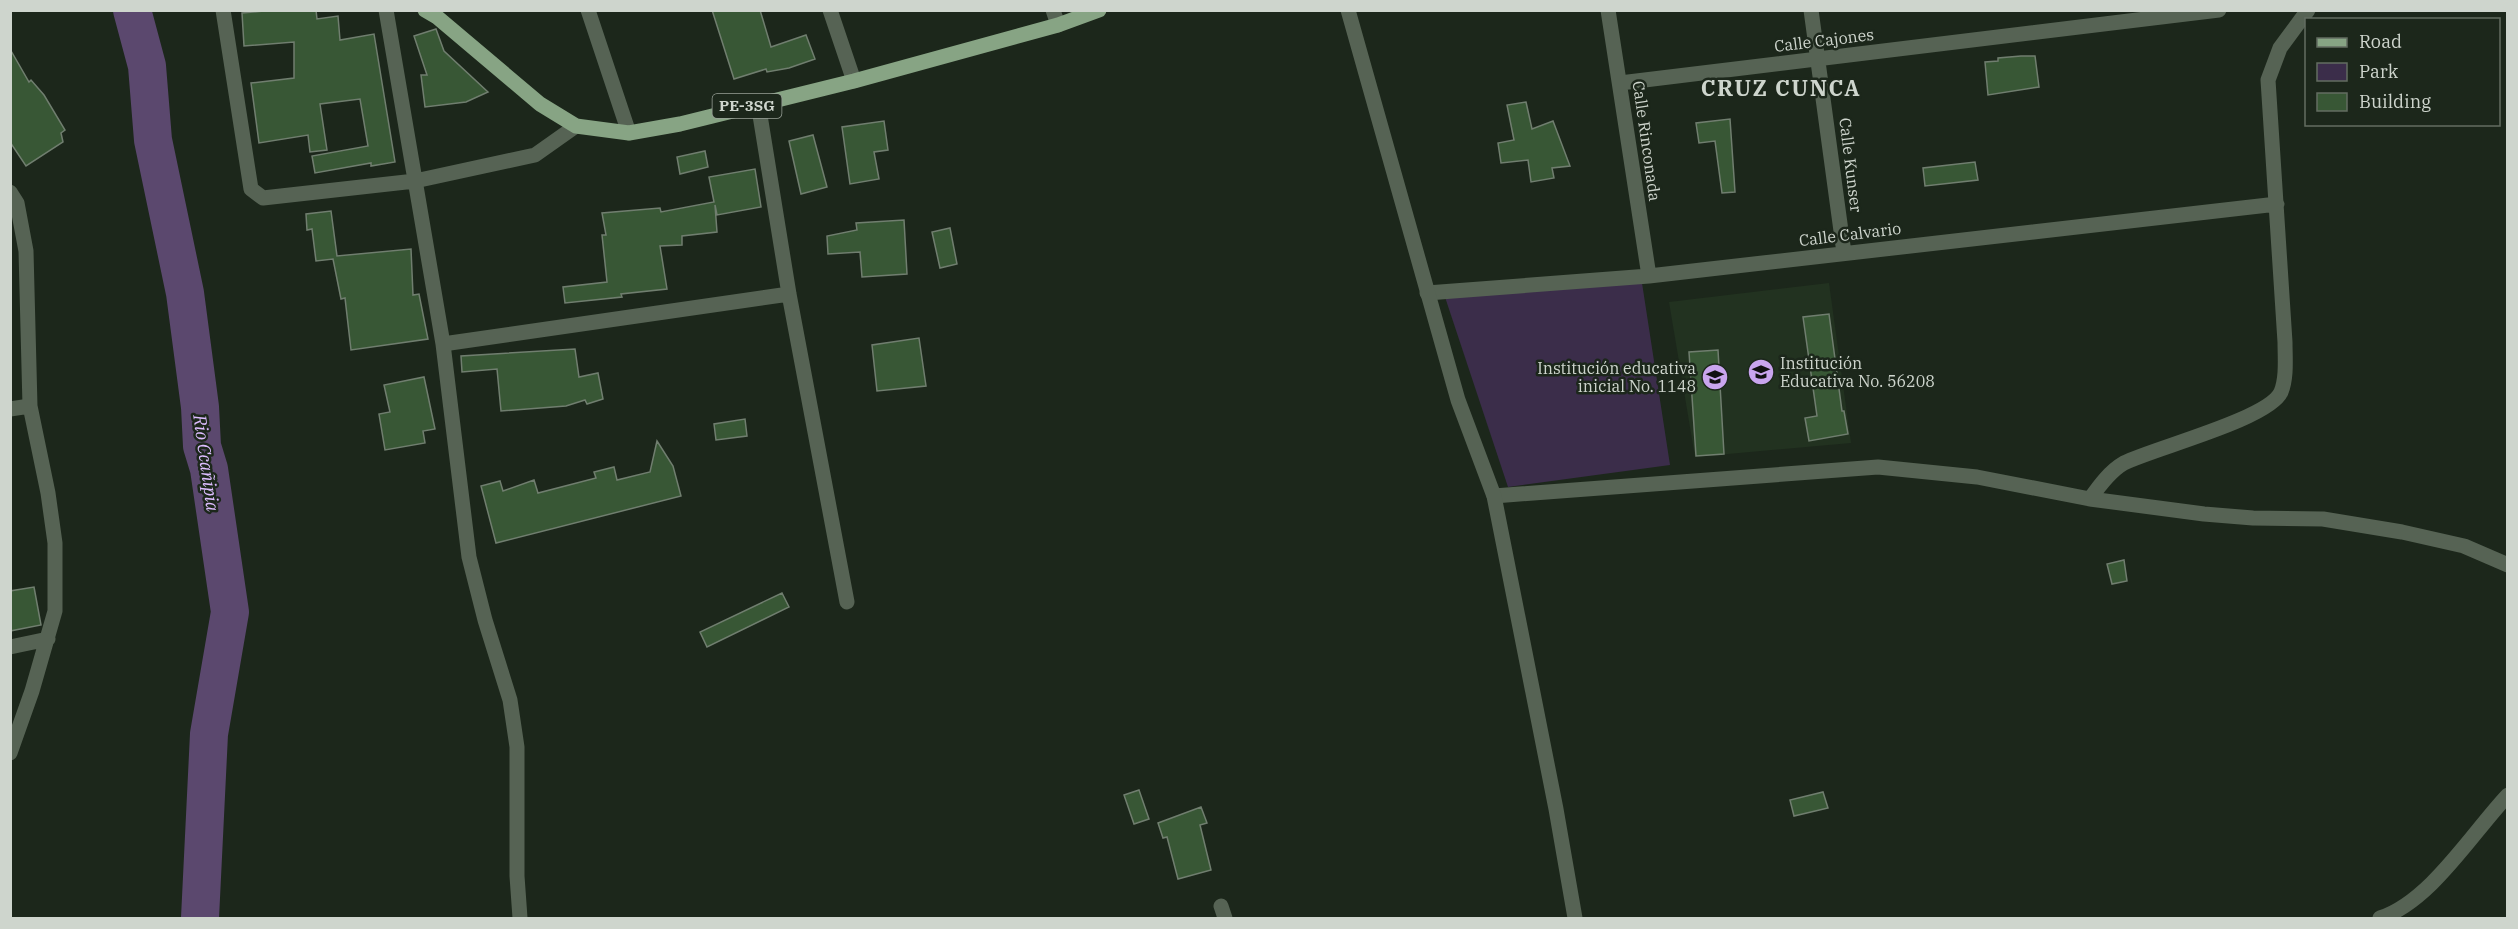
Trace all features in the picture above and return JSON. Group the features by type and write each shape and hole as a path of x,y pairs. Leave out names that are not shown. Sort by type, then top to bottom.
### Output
{"main road":[{"name":"PE-3SG","path":"425,10 437,17 540,104 576,126 629,134 680,124 854,81 1055,18 1099,11"}],"street":[{"path":"223,10 251,189 263,198 415,181 535,155 576,126"},
{"path":"386,10 443,344 470,557 488,631 510,700 517,747 517,876 520,918"},
{"path":"588,10 629,134"},
{"path":"830,10 854,81"},
{"path":"1099,11 1104,10"},
{"path":"1348,10 1458,400 1494,496 1556,809 1575,918"},
{"name":"Calle Rinconada","path":"1608,10 1649,276"},
{"name":"Calle Kunser","path":"1811,10 1844,253"},
{"name":"Calle Cajones","path":"1620,83 2219,10"},
{"path":"2090,499 2101,484 2123,464 2251,416 2276,399 2280,393 2284,378 2285,342 2268,80 2280,48 2308,10"},
{"path":"759,103 789,294 847,602"},
{"path":"10,192 17,203 26,251 30,406 48,493 55,543 55,610 48,639 10,753"},
{"name":"Calle Calvario","path":"1427,293 1649,276 2277,204"},
{"path":"443,344 789,294"},
{"path":"10,408 30,406"},
{"path":"1494,496 1878,467 1977,477 2090,499 2204,514 2253,518 2323,519 2402,531 2464,546 2508,565"},
{"path":"10,646 48,639"},
{"path":"2380,918 2391,915 2416,898 2508,795"}],"shaded area":[{"name":"Institución Educativa No. 56208","path":"1829,283 1851,443 1695,457 1669,302"}],"green space":[{"path":"1642,283 1670,465 1508,487 1445,297"}],"building":[{"path":"316,10 317,19 338,16 340,40 374,34 395,162 371,166 371,163 315,173 312,156 368,146 360,99 320,104 327,150 310,152 308,135 259,143 251,83 294,78 294,42 244,46 242,13"},
{"path":"712,10 760,10 771,47 806,35 815,59 789,68 767,72 766,69 734,79"},
{"path":"436,29 444,51 488,92 466,102 425,107 421,75 427,75 414,36"},
{"path":"10,49 29,82 31,80 44,95 65,130 61,133 63,142 26,166 10,142"},
{"path":"2035,56 2039,87 1988,95 1985,62 1998,61 1998,58"},
{"path":"1526,102 1532,129 1553,121 1570,166 1552,168 1554,178 1531,182 1528,160 1501,163 1498,143 1514,140 1507,105"},
{"path":"1730,119 1735,192 1722,193 1715,141 1699,143 1696,123"},
{"path":"884,121 888,150 874,152 879,179 850,184 842,127"},
{"path":"813,135 827,187 801,194 789,141"},
{"path":"705,151 708,167 680,174 677,157"},
{"path":"1975,162 1978,180 1925,186 1923,168"},
{"path":"755,169 761,207 717,215 715,205 717,232 682,236 682,245 660,246 667,289 621,294 622,297 565,303 563,287 607,282 602,235 606,235 602,213 660,208 661,212 714,202 709,177"},
{"path":"331,211 337,256 411,249 413,295 419,294 428,339 351,350 345,298 341,299 333,259 316,261 312,229 307,230 306,214"},
{"path":"904,220 907,274 862,277 860,252 828,254 827,236 857,230 856,223"},
{"path":"950,228 957,264 940,268 932,232"},
{"path":"1829,314 1842,411 1844,411 1848,434 1809,441 1805,418 1817,416 1803,317"},
{"path":"919,338 926,386 877,391 872,345"},
{"path":"575,349 579,377 598,373 603,399 587,404 585,400 566,406 501,411 497,369 462,372 461,356"},
{"path":"1718,350 1724,454 1696,456 1689,352"},
{"path":"424,377 435,429 423,431 425,443 385,450 379,414 390,412 384,385"},
{"path":"745,419 747,436 716,440 714,424"},
{"path":"657,441 673,466 681,496 496,543 481,486 500,481 503,491 534,480 538,493 596,478 594,472 614,467 617,480 650,472"},
{"path":"2124,560 2127,581 2112,584 2107,564"},
{"path":"34,587 41,625 10,631 10,591"},
{"path":"782,593 789,607 707,647 700,632"},
{"path":"1139,790 1149,819 1134,824 1124,795"},
{"path":"1823,792 1828,808 1794,816 1790,800"},
{"path":"1201,807 1207,823 1200,825 1211,870 1178,879 1167,837 1163,838 1158,823"}],"waterway":[{"name":"Rio Ccañipia","path":"132,10 147,66 153,140 185,293 200,407 202,446 209,469 230,612 209,734 200,918"}],"place":[{"name":"Institución Educativa No. 56208","path":"1761,372"},
{"name":"Institución educativa inicial No. 1148","path":"1715,377"}],"district":[{"name":"CRUZ CUNCA","path":"1781,88"}]}
